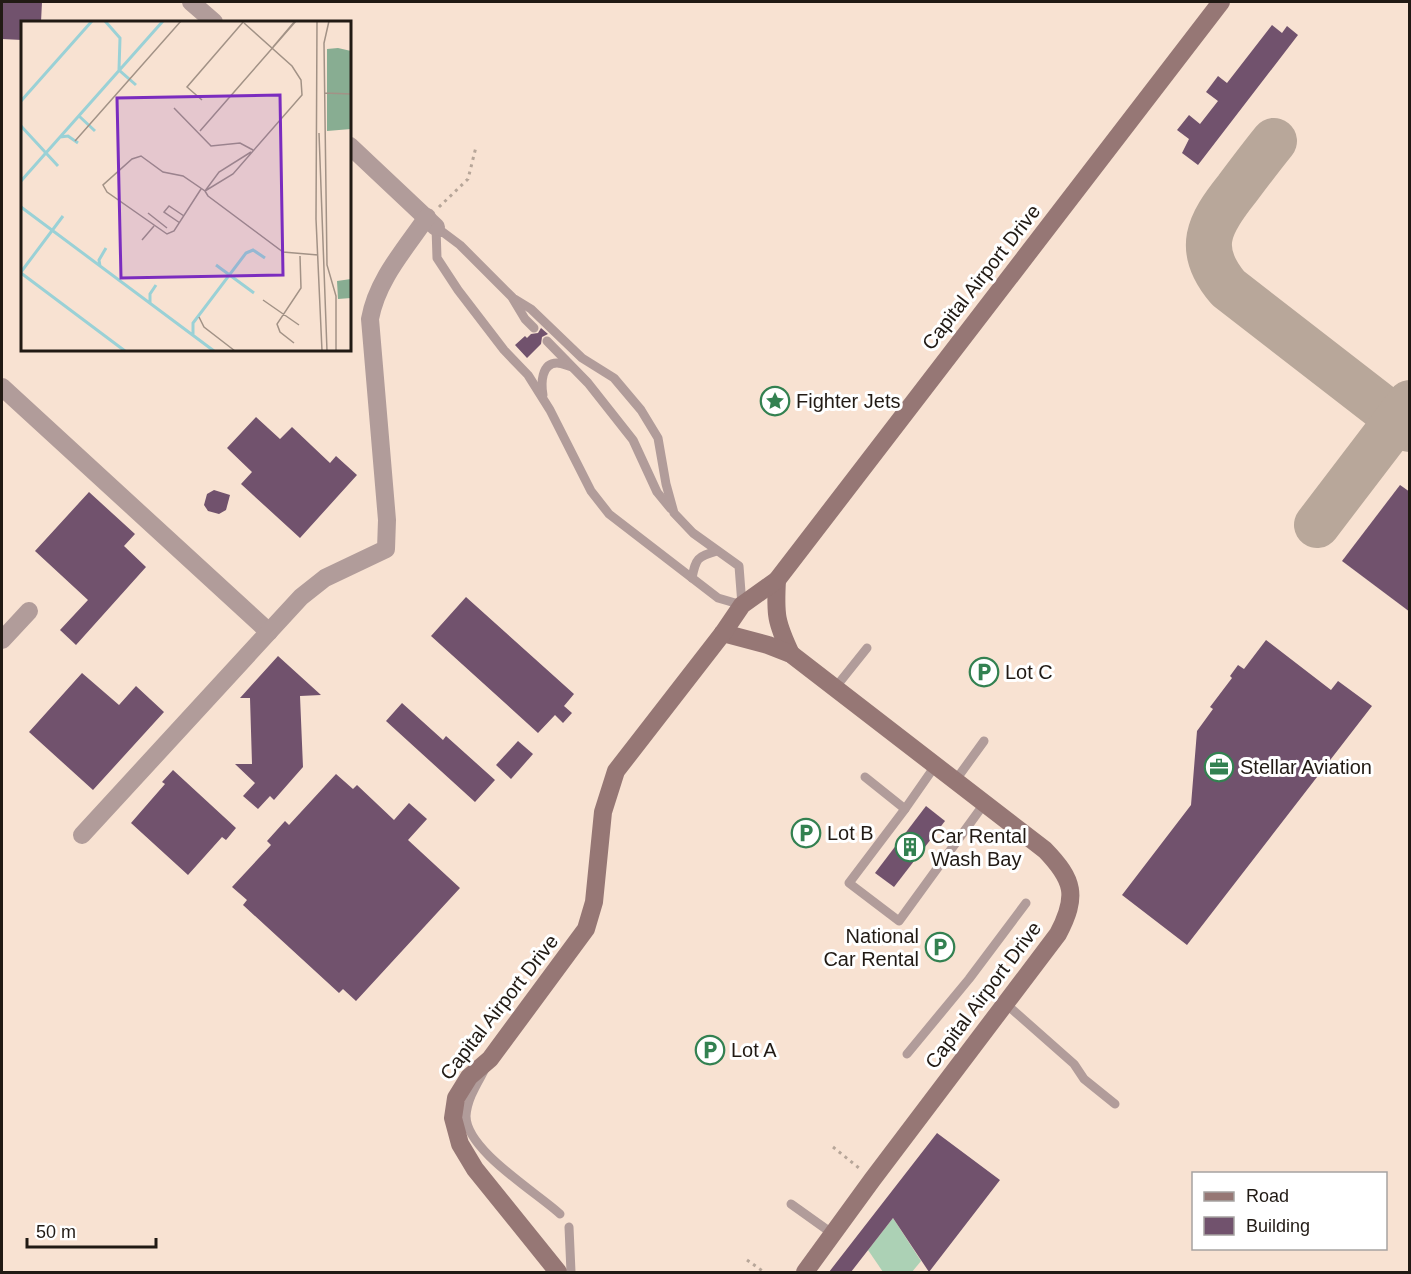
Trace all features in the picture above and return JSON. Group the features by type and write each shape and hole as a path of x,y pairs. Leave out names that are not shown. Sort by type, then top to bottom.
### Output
{"street":[{"path":"191,2 213,21"},
{"name":"Capital Airport Drive","path":"558,1272 475,1169 460,1144 453,1118 456,1098 469,1077 490,1059 586,928 594,902 603,812 616,771 742,605 777,580 1221,2"},
{"path":"82,835 301,597 325,578 387,549 387,520 370,319 373,302 381,284 433,218 351,147"},
{"path":"2,387 269,632"},
{"name":"Capital Airport Drive","path":"777,580 775,612 778,627 791,654"},
{"path":"2,640 29,611"},
{"name":"Capital Airport Drive","path":"723,633 768,645 791,654 1045,850 1065,872 1070,889 1070,904 1058,934 805,1272"}],"lane":[{"path":"433,218 513,298 531,309 582,358 614,378 641,410 658,438 674,513"},
{"path":"433,218 437,258 458,290 504,350 528,375 591,491 609,514 718,598 742,605 740,566 684,525 657,492 633,440 588,383 547,341"},
{"path":"513,298 525,319 534,328"},
{"path":"572,368 582,358"},
{"path":"543,399 542,375 549,366 557,363 572,368"},
{"path":"692,578 697,559 717,550"},
{"path":"836,688 867,648"},
{"path":"955,781 984,741"},
{"path":"934,766 905,809 849,883 898,921 984,804"},
{"path":"865,777 905,809"},
{"path":"907,1054 969,980 1026,903"},
{"path":"1006,1004 1074,1064 1084,1079 1115,1104"},
{"path":"490,1059 468,1103 467,1126 486,1153 560,1214"},
{"path":"791,1204 833,1234"},
{"path":"569,1227 571,1272"}],"path":[{"path":"433,218 468,178 476,147"},
{"path":"833,1147 859,1168"},
{"path":"747,1260 764,1272"}],"green space":[{"path":"893,1218 921,1261 912,1272 883,1272 868,1250"}],"building":[{"path":"2,2 42,2 41,21 21,21 21,40 2,39"},
{"path":"1272,25 1282,33 1287,26 1298,35 1198,165 1182,153 1189,139 1177,130 1189,115 1200,124 1218,101 1206,92 1218,76 1227,83"},
{"path":"541,328 548,334 542,337 541,344 527,358 515,345 525,336 527,338 531,334 538,333"},
{"path":"256,417 280,439 292,427 330,463 336,456 357,475 300,538 241,484 252,472 227,448"},
{"path":"1400,485 1410,492 1410,612 1342,561"},
{"path":"214,490 230,495 226,510 219,514 208,511 204,505 207,494"},
{"path":"89,492 135,534 124,546 146,567 76,645 60,630 88,600 35,551"},
{"path":"466,597 574,694 564,706 572,713 563,723 555,715 538,733 431,636"},
{"path":"1266,640 1331,690 1338,681 1372,706 1187,945 1122,895 1191,805 1197,731 1213,709 1210,707 1232,678 1230,676 1238,665 1244,669"},
{"path":"278,656 321,695 300,696 303,767 274,800 270,796 258,809 243,796 255,783 235,764 252,764 250,698 240,698"},
{"path":"82,673 119,705 136,686 164,712 93,790 29,732"},
{"path":"402,703 443,740 446,736 495,780 475,802 386,721"},
{"path":"518,741 533,754 511,779 496,765"},
{"path":"173,770 236,828 226,840 222,837 188,875 131,823 165,784 162,782"},
{"path":"336,774 353,789 357,785 394,820 409,803 427,819 408,840 460,888 356,1001 343,989 339,993 243,905 247,900 232,887 271,845 267,841 285,821 289,825"},
{"name":"Car Rental Wash Bay","path":"926,806 945,821 894,887 875,873"},
{"path":"937,1133 1000,1180 929,1272 893,1218 851,1272 829,1272"}],"taxiway":[{"path":"1274,141 1227,202 1213,225 1209,249 1218,274 1228,288 1410,429"},
{"path":"1317,525 1410,403"}],"place":[{"name":"Fighter Jets","path":"775,401"},
{"name":"Lot C","path":"984,672"},
{"name":"Stellar Aviation","path":"1219,767"},
{"name":"Lot B","path":"806,833"},
{"name":"Car Rental Wash Bay","path":"910,847"},
{"name":"National Car Rental","path":"940,947"},
{"name":"Lot A","path":"710,1050"}]}
